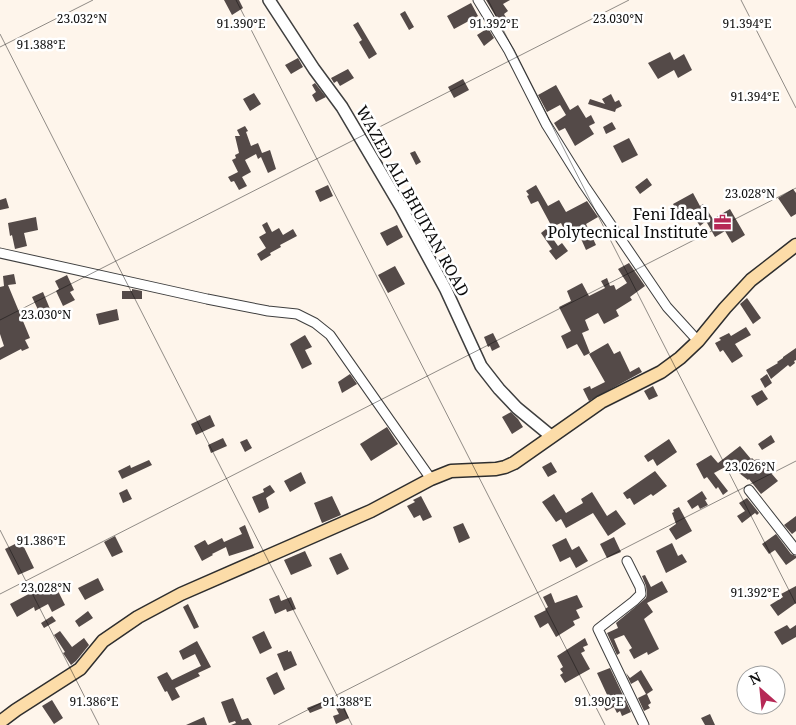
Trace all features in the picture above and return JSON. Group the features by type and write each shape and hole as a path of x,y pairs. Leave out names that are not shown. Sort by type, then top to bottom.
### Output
{"main road":[{"path":"0,722 80,669 103,641 138,617 180,594 371,510 431,479 451,471 505,467 514,463 601,402 661,372 680,358 698,341 751,280 796,245"}],"street":[{"name":"WAZED ALI BHUIYAN ROAD","path":"269,0 342,108 406,216 446,290 481,366 517,408 550,436"},
{"path":"478,0 510,51 546,124 584,185 667,307 698,341"},
{"path":"0,252 206,299 268,311 297,314 315,323 330,335 431,479"},
{"path":"749,490 796,550"},
{"path":"627,561 640,587 641,594 598,629 644,725"}],"building":[{"path":"224,0 239,0 243,8 232,15"},
{"path":"486,0 510,0 503,4 508,11 504,14 508,21 504,23 506,28 503,29"},
{"path":"471,3 478,16 454,29 447,16"},
{"path":"405,11 414,27 409,30 400,14"},
{"path":"358,22 377,54 369,59 359,42 362,40 353,25"},
{"path":"488,28 494,38 484,46 477,35"},
{"path":"670,52 674,60 684,54 692,70 678,78 674,70 658,79 648,63"},
{"path":"298,58 303,67 291,74 285,65"},
{"path":"348,69 354,78 340,86 337,81 334,83 331,78"},
{"path":"463,79 469,90 454,98 448,87"},
{"path":"315,83 326,97 316,102 312,95 316,92 312,85"},
{"path":"556,85 570,110 578,105 586,118 591,115 595,123 589,126 594,134 575,146 565,128 559,131 554,123 566,115 560,105 547,112 538,95"},
{"path":"254,93 261,104 250,111 243,99"},
{"path":"611,94 615,102 619,100 622,106 616,109 615,112 588,104 590,99 605,104 602,99"},
{"path":"612,122 616,129 606,134 603,127"},
{"path":"245,126 251,146 258,143 262,153 270,150 276,169 268,173 261,157 258,159 256,154 245,160 251,172 242,177 247,186 239,190 234,181 231,182 228,177 238,172 232,160 239,153 235,136 240,136 237,130"},
{"path":"629,138 638,155 622,163 613,146"},
{"path":"415,151 421,162 416,165 410,153"},
{"path":"647,178 652,185 640,194 635,187"},
{"path":"328,185 333,196 320,202 315,191"},
{"path":"536,185 548,206 559,200 566,212 587,201 598,217 586,224 596,245 586,250 578,232 568,237 561,223 552,227 538,201 531,204 527,196 529,195 526,191"},
{"path":"793,189 796,193 796,214 791,217 778,198"},
{"path":"693,193 700,206 703,204 713,219 730,209 745,235 732,243 725,231 715,237 706,221 700,226 689,210 680,216 673,204"},
{"path":"6,198 9,208 0,210 0,200"},
{"path":"36,217 38,230 24,233 27,246 15,249 8,223"},
{"path":"267,222 272,232 279,228 283,235 293,229 297,236 280,245 281,247 261,261 257,254 266,248 259,237 266,233 262,225"},
{"path":"397,225 403,237 387,246 380,233"},
{"path":"546,229 558,246 562,243 568,251 556,260 549,251 552,249 541,233"},
{"path":"629,263 645,286 630,297 632,300 616,310 619,316 604,324 598,313 585,320 589,330 582,333 590,353 584,356 577,344 567,349 561,336 571,331 559,307 571,301 567,291 582,283 589,296 605,288 601,281 607,278 610,286 614,285 616,290 627,283 618,269"},
{"path":"395,266 405,284 388,293 378,275"},
{"path":"14,274 16,284 8,285 30,338 25,340 29,348 22,351 21,349 0,360 0,348 4,346 0,334 0,287 4,286 3,276"},
{"path":"67,275 74,290 70,292 75,300 63,306 56,291 59,289 55,281"},
{"path":"132,289 142,291 142,299 122,299 122,291 132,291"},
{"path":"43,292 50,309 40,314 32,297"},
{"path":"747,298 761,318 753,324 740,304"},
{"path":"117,309 119,320 99,325 96,314"},
{"path":"746,327 751,335 735,344 743,356 732,363 723,350 720,352 715,343 721,340 719,338 729,333 731,336"},
{"path":"493,333 500,347 492,351 484,337"},
{"path":"305,335 312,347 305,350 312,364 302,369 290,344"},
{"path":"608,343 614,354 620,351 630,372 639,367 642,372 589,401 583,389 590,386 591,389 605,382 589,354"},
{"path":"796,348 795,363 790,367 788,365 771,379 766,370"},
{"path":"350,374 357,384 342,393 338,382"},
{"path":"767,374 772,383 765,388 760,379"},
{"path":"653,386 658,396 649,400 644,391"},
{"path":"762,390 768,399 757,406 751,396"},
{"path":"511,412 523,427 512,434 502,417"},
{"path":"210,415 215,426 196,435 191,424"},
{"path":"387,427 398,444 371,461 360,444"},
{"path":"771,435 775,442 762,450 758,444"},
{"path":"223,438 227,446 211,453 208,445"},
{"path":"247,439 252,448 245,452 240,442"},
{"path":"669,439 677,452 657,466 653,459 648,462 644,456"},
{"path":"740,446 751,459 759,459 778,481 761,494 749,479 733,470 729,465 714,473 728,491 723,495 718,487 716,489 707,477 704,479 696,464 711,455 718,463"},
{"path":"149,460 152,465 122,479 118,471 130,465 131,468"},
{"path":"551,462 557,472 548,477 542,467"},
{"path":"655,471 667,486 653,496 651,494 634,505 630,498 627,499 623,493"},
{"path":"301,472 306,483 290,492 284,481"},
{"path":"270,485 275,492 266,498 269,508 259,513 252,497 264,492 263,489"},
{"path":"127,489 132,499 123,503 119,493"},
{"path":"702,491 708,505 700,509 698,505 692,509 687,501"},
{"path":"592,492 607,516 616,510 626,524 608,536 593,513 566,528 561,519 556,522 542,502 554,494 566,513 583,503 581,499"},
{"path":"332,496 341,515 322,523 314,503"},
{"path":"421,496 432,517 423,521 420,515 414,518 407,506"},
{"path":"747,498 759,513 757,515 755,513 742,523 737,516 745,511 739,503"},
{"path":"679,507 692,531 676,540 669,529 676,524 672,513 674,512 673,510"},
{"path":"796,516 796,531 792,534 784,525"},
{"path":"463,523 470,538 459,543 453,527"},
{"path":"245,525 254,548 229,556 226,547 202,561 194,546 205,540 208,545 222,538 224,542 242,534 239,528"},
{"path":"776,534 791,554 796,556 786,565 775,550 769,554 762,544"},
{"path":"115,536 123,552 112,557 104,542"},
{"path":"614,537 621,552 607,558 600,544"},
{"path":"566,538 572,550 579,546 588,561 576,568 570,557 560,562 552,545"},
{"path":"21,541 34,568 18,575 5,549"},
{"path":"672,543 678,556 682,554 687,562 666,573 656,551"},
{"path":"305,551 312,566 291,575 284,560"},
{"path":"341,553 349,569 337,575 329,558"},
{"path":"645,575 651,587 662,581 668,592 647,603 653,612 644,619 659,649 648,655 647,652 634,659 629,650 632,648 624,635 614,639 620,653 617,655 607,633 618,628 616,623 646,598 646,586 642,576"},
{"path":"98,578 104,590 85,600 78,588"},
{"path":"53,581 65,605 52,612 48,604 35,611 34,607 17,617 10,604"},
{"path":"796,586 796,603 778,616 770,605 783,597 781,594"},
{"path":"551,593 555,603 577,595 583,607 576,610 580,618 573,621 575,625 556,637 548,623 540,628 534,616 546,610 548,607 543,597"},
{"path":"279,595 281,601 291,597 296,609 287,612 286,609 275,614 269,599"},
{"path":"188,604 199,627 194,629 183,607"},
{"path":"88,611 93,618 79,627 75,621"},
{"path":"52,616 56,621 44,628 41,623"},
{"path":"787,625 790,629 796,625 796,637 782,645 774,632"},
{"path":"60,631 72,647 84,638 89,645 71,665 54,635"},
{"path":"264,631 272,648 260,654 252,637"},
{"path":"585,638 588,645 583,647 585,651 581,653 590,669 565,683 560,675 563,673 560,669 563,667 557,656"},
{"path":"197,641 211,667 198,673 200,676 175,688 180,697 172,701 157,677 167,672 172,680 201,666 195,654 183,660 179,651"},
{"path":"288,650 288,652 291,651 297,665 284,671 277,654"},
{"path":"610,668 631,712 622,716 620,711 617,713 614,707 606,711 602,702 609,699 597,673"},
{"path":"641,670 653,690 647,694 651,703 648,705 650,708 644,711 638,698 646,694 638,680 631,684 626,673 630,678"},
{"path":"277,672 285,689 274,695 266,678"},
{"path":"233,698 242,720 248,718 252,725 231,725 236,723 235,721 229,723 221,702"},
{"path":"52,700 63,718 54,724 42,706"},
{"path":"322,702 325,707 310,713 307,708"},
{"path":"342,702 349,718 336,724 333,716 339,714 335,706"},
{"path":"710,714 715,725 705,725 701,718"},
{"path":"204,717 207,725 186,725"}],"place":[{"name":"Feni Ideal Polytecnical Institute","path":"722,223"}]}
